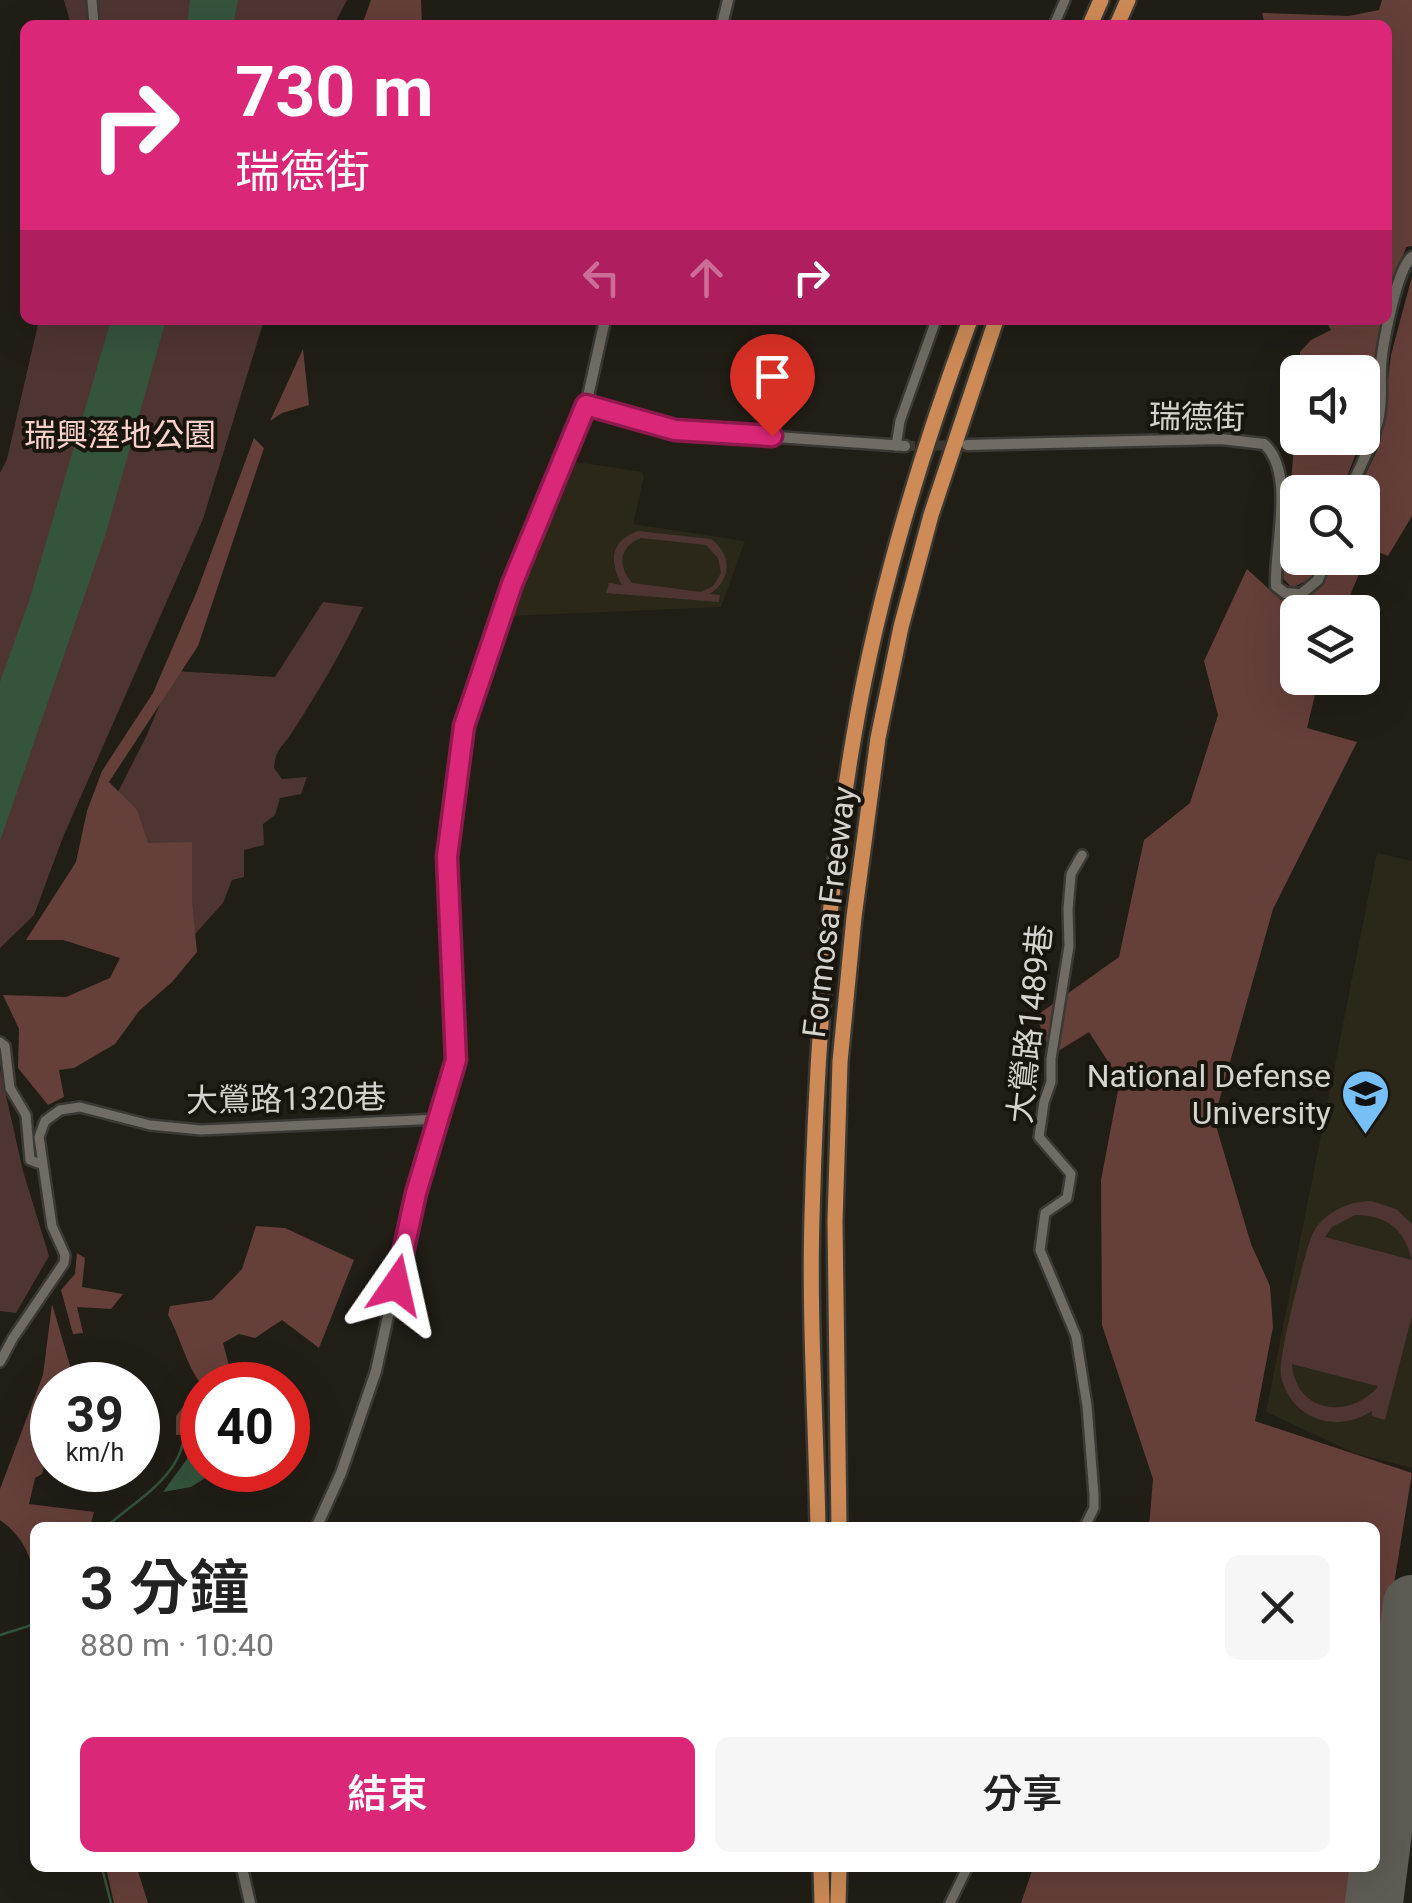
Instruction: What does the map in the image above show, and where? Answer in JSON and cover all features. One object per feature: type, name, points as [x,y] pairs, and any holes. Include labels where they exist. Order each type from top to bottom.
[{"type":"highway","name":"Formosa Freeway","points":[[818,1522],[813,1200],[832,916],[854,735],[906,506],[968,325]]},
{"type":"highway","name":"Formosa Freeway","points":[[838,1522],[835,1221],[840,1062],[854,917],[878,738],[901,627],[930,515],[994,325]]},
{"type":"highway","points":[[821,1872],[822,1903]]},
{"type":"highway","points":[[838,1872],[838,1903]]},
{"type":"street","points":[[1392,312],[1406,260],[1412,256]]},
{"type":"street","points":[[319,1522],[341,1472],[376,1371],[416,1193],[456,1060],[447,857],[464,726],[512,584],[586,405],[604,325]]},
{"type":"street","points":[[586,405],[675,430],[901,446],[900,421],[934,325]]},
{"type":"street","points":[[1357,475],[1378,421],[1381,364],[1389,325]]},
{"type":"street","name":"瑞德街","points":[[967,444],[1221,439],[1264,444],[1276,458],[1280,508]]},
{"type":"street","name":"瑞德街","points":[[1280,541],[1276,586],[1285,593],[1301,594],[1320,575]]},
{"type":"street","name":"大鶯路1489巷","points":[[1082,855],[1072,874],[1068,909],[1070,946],[1051,1082],[1039,1137],[1071,1174],[1068,1198],[1045,1213],[1040,1250],[1076,1336],[1087,1406],[1094,1495],[1094,1508],[1087,1522]]},
{"type":"street","points":[[0,1042],[5,1046],[10,1088],[26,1115],[30,1160],[42,1164]]},
{"type":"street","name":"大鶯路1320巷","points":[[0,1362],[64,1263],[65,1255],[52,1226],[42,1164],[41,1130],[50,1116],[69,1107],[202,1130],[440,1119]]},
{"type":"street","points":[[243,1872],[250,1903]]},
{"type":"street","points":[[950,1903],[964,1872]]},
{"type":"shaded area","points":[[190,0],[238,0],[234,20],[188,20]]},
{"type":"shaded area","points":[[371,0],[421,0],[422,20],[364,20]]},
{"type":"shaded area","points":[[1382,0],[1412,0],[1412,246],[1406,247],[1392,291],[1392,20],[1264,20],[1262,13],[1349,16],[1379,10]]},
{"type":"shaded area","points":[[1412,276],[1412,516],[1388,556],[1380,553],[1380,475],[1365,475],[1375,455],[1380,455],[1391,355]]},
{"type":"shaded area","points":[[110,325],[165,325],[105,536],[0,841],[0,682],[29,601]]},
{"type":"shaded area","points":[[1328,325],[1383,325],[1379,355],[1300,355],[1311,340],[1331,330]]},
{"type":"shaded area","points":[[303,349],[309,405],[270,421]]},
{"type":"shaded area","points":[[254,438],[264,448],[198,646],[109,782],[137,810],[148,843],[192,842],[197,952],[172,982],[139,1011],[115,1044],[74,1068],[59,1070],[64,1097],[48,1105],[18,1068],[19,1029],[3,995],[66,997],[110,978],[120,958],[63,940],[26,940],[76,862],[87,811],[102,771],[153,693],[197,591]]},
{"type":"shaded area","points":[[1293,455],[1355,455],[1348,475],[1292,475]]},
{"type":"shaded area","points":[[571,461],[642,472],[633,524],[745,541],[721,607],[513,616],[543,520]]},
{"type":"shaded area","points":[[1247,569],[1280,599],[1280,695],[1315,695],[1307,728],[1357,742],[1273,909],[1214,1119],[1251,1244],[1270,1286],[1273,1327],[1255,1421],[1412,1473],[1380,1670],[1380,1522],[1149,1522],[1153,1479],[1102,1325],[1101,1180],[1120,1080],[1089,1032],[1052,1055],[1036,1016],[1119,957],[1144,840],[1190,803],[1218,715],[1204,661]]},
{"type":"shaded area","points":[[1283,575],[1313,575],[1292,588]]},
{"type":"shaded area","points":[[1326,575],[1359,575],[1350,595],[1311,595]]},
{"type":"shaded area","name":"National Defense University","points":[[1377,853],[1412,861],[1412,1468],[1354,1453],[1266,1412]]},
{"type":"shaded area","points":[[256,1226],[285,1228],[354,1260],[319,1348],[282,1320],[255,1338],[239,1334],[223,1343],[228,1362],[188,1362],[168,1315],[170,1306],[212,1300],[242,1269]]},
{"type":"shaded area","points":[[77,1253],[85,1258],[82,1287],[123,1294],[111,1309],[77,1307],[83,1333],[73,1334],[61,1290],[75,1274]]},
{"type":"shaded area","points":[[52,1304],[69,1362],[45,1362]]},
{"type":"shaded area","points":[[30,1409],[29,1504],[94,1512],[91,1522],[30,1522],[30,1560],[14,1532],[0,1520],[0,1489]]},
{"type":"shaded area","points":[[180,1411],[180,1435],[176,1435],[176,1416]]},
{"type":"shaded area","points":[[180,1469],[180,1489],[163,1492]]},
{"type":"shaded area","points":[[107,1872],[138,1872],[148,1903],[114,1903]]},
{"type":"shaded area","points":[[1032,1872],[1354,1872],[1350,1903],[1021,1903]]},
{"type":"green space","points":[[64,0],[347,0],[337,20],[70,20]]},
{"type":"green space","name":"瑞興溼地公園","points":[[38,325],[262,325],[203,519],[63,837],[34,915],[0,948],[0,473],[7,459]]},
{"type":"green space","points":[[638,531],[711,539],[726,559],[726,574],[710,594],[720,595],[719,602],[606,593],[609,583],[622,585],[614,560],[617,546]],"holes":[[[641,538],[706,545],[718,558],[721,573],[713,586],[701,592],[632,583],[624,570],[624,552]]]},
{"type":"green space","points":[[323,602],[363,607],[329,672],[276,756],[274,768],[282,779],[307,777],[301,794],[280,798],[275,815],[263,824],[264,845],[244,850],[244,877],[232,880],[223,903],[187,943],[90,847],[146,737],[174,671],[275,677]]},
{"type":"green space","points":[[0,1069],[23,1171],[49,1256],[16,1313],[0,1311]]},
{"type":"green space","points":[[1363,1202],[1396,1209],[1412,1224],[1412,1260],[1412,1316],[1385,1420],[1372,1416],[1372,1411],[1358,1418],[1330,1422],[1305,1412],[1286,1391],[1281,1376],[1283,1350],[1313,1233],[1330,1214]],"holes":[[[1355,1215],[1376,1218],[1399,1232],[1412,1260],[1325,1237],[1332,1227]],[[1292,1364],[1377,1386],[1378,1387],[1352,1404],[1325,1406],[1303,1393]]]},
{"type":"waterway","points":[[112,1522],[159,1483],[180,1453]]},
{"type":"waterway","points":[[0,1635],[30,1626]]},
{"type":"waterway","points":[[103,1872],[111,1903]]},
{"type":"runway","points":[[1380,1856],[1412,1604]]},
{"type":"runway","points":[[1374,1903],[1378,1872]]},
{"type":"tunnel","points":[[905,446],[956,445]]},
{"type":"place","name":"National Defense University","points":[[1366,1136]]},
{"type":"route","points":[[396,1285],[416,1193],[456,1060],[447,857],[464,726],[512,584],[586,405],[675,430],[772,436]]}]
